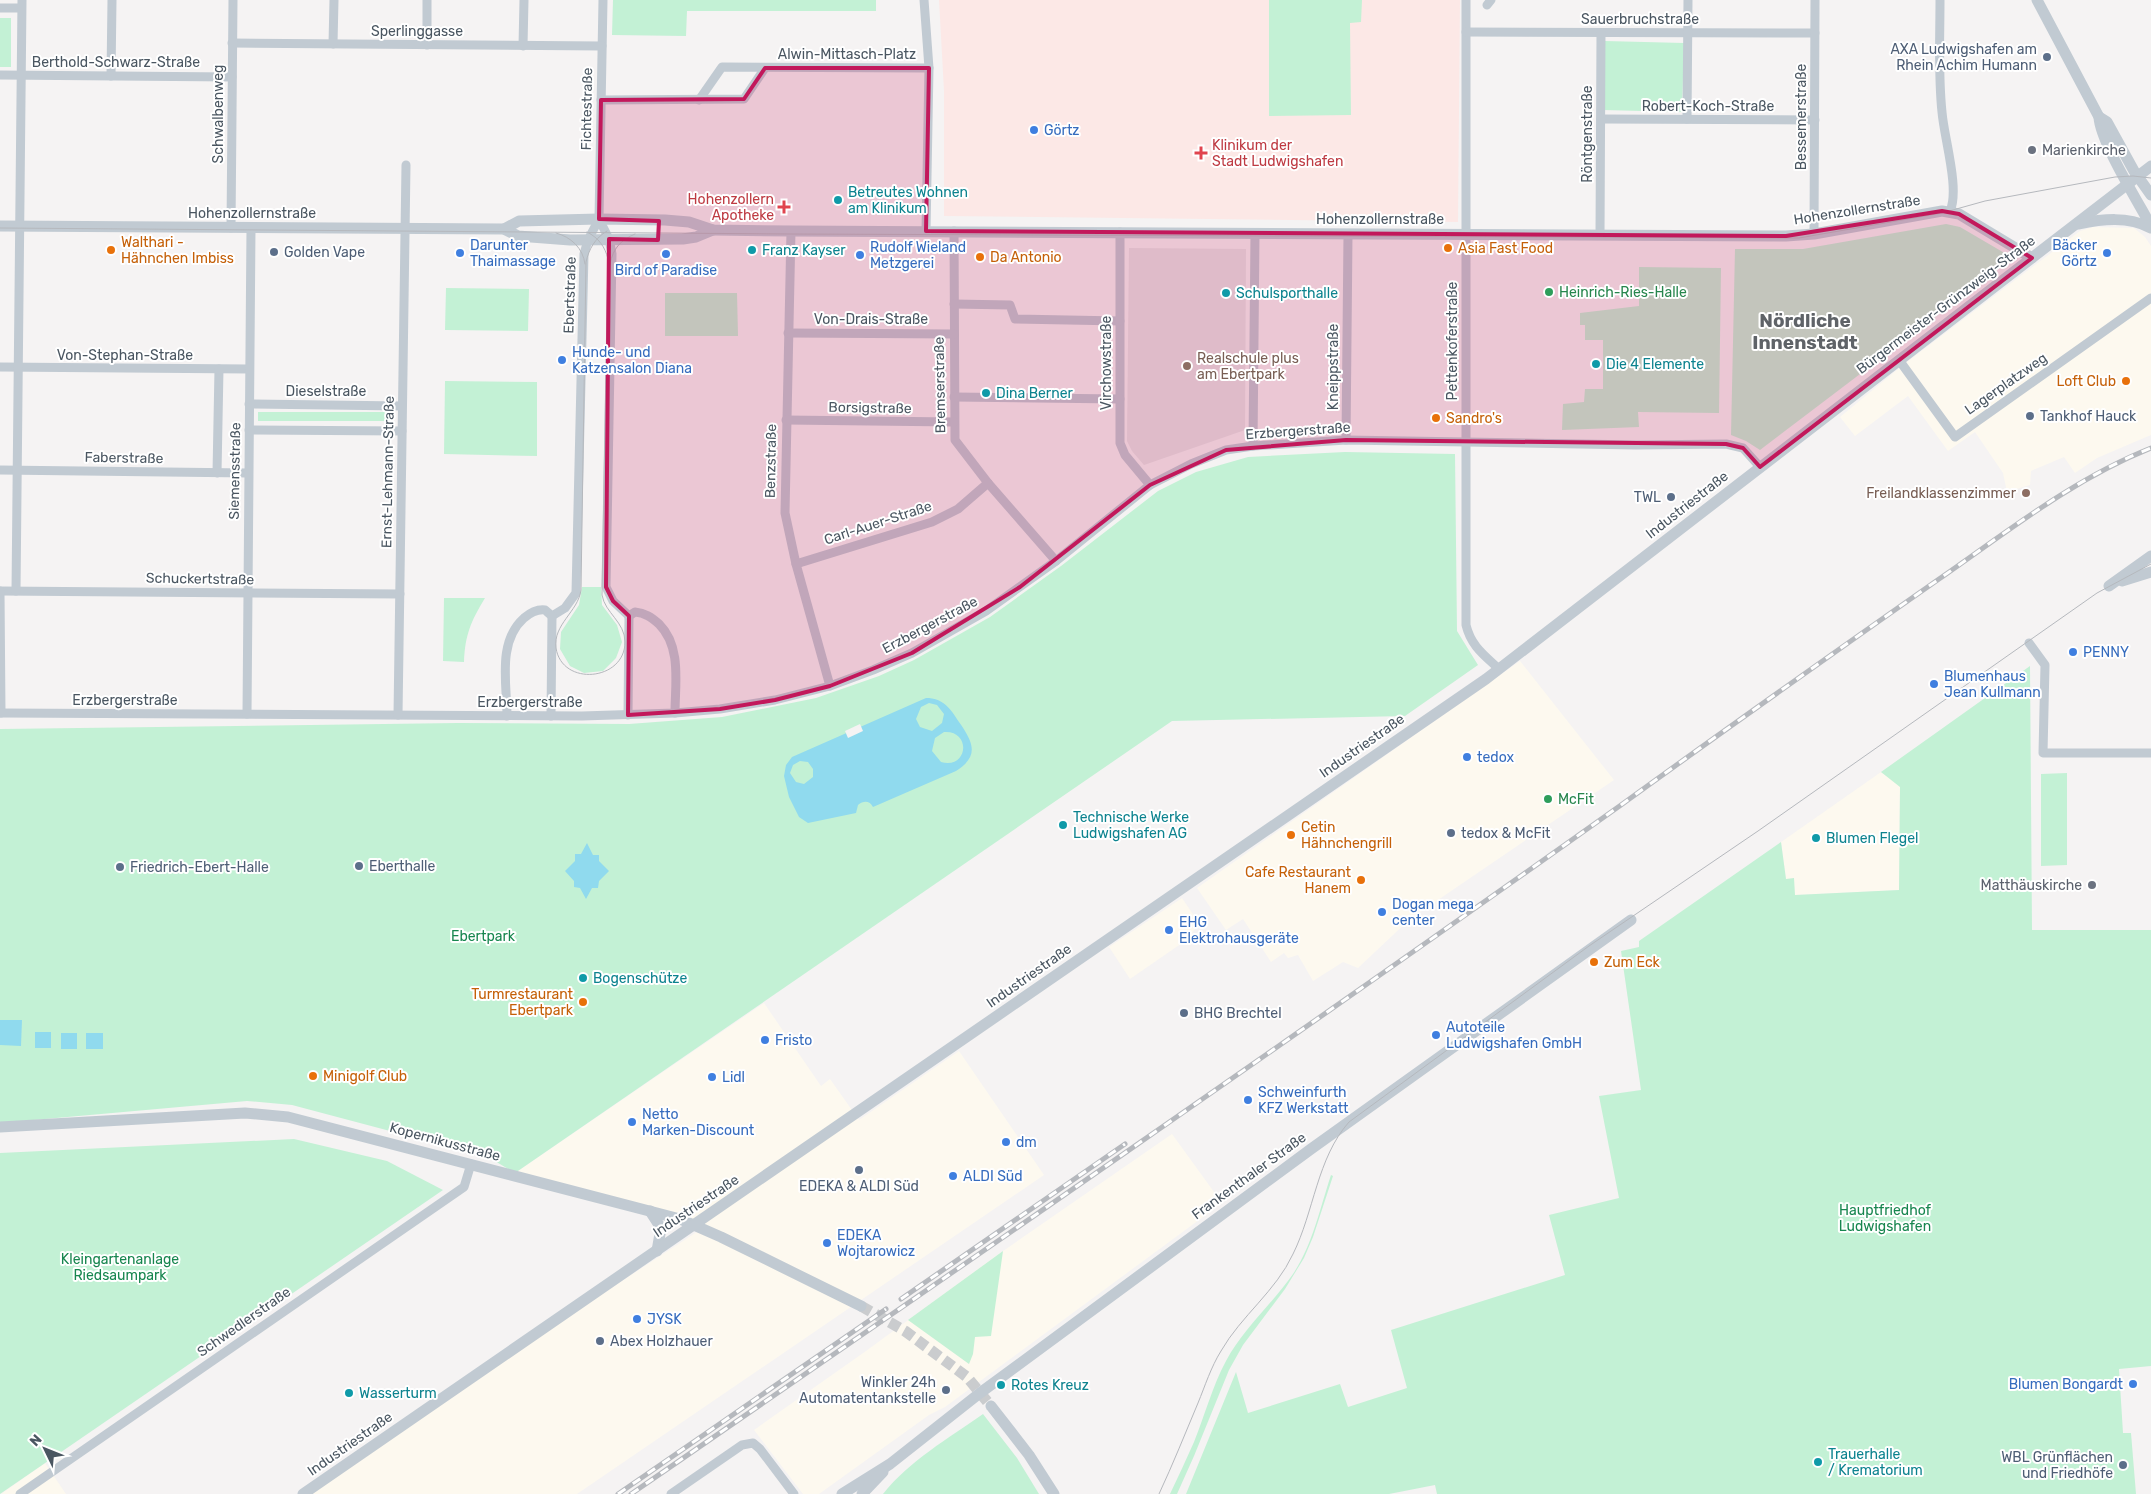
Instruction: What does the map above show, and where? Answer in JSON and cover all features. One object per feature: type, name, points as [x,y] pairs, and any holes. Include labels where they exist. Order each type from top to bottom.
[{"type":"street","points":[[112,0],[112,76]]},
{"type":"street","name":"Schwalbenweg","points":[[231,228],[233,0]]},
{"type":"street","points":[[333,44],[334,0]]},
{"type":"street","points":[[427,0],[427,45]]},
{"type":"street","points":[[523,46],[524,0]]},
{"type":"street","name":"Fichtestraße","points":[[599,219],[603,0]]},
{"type":"street","points":[[924,0],[929,68],[926,231]]},
{"type":"street","name":"Pettenkoferstraße","points":[[1466,0],[1466,625],[1469,638],[1475,648],[1499,669]]},
{"type":"street","points":[[1687,120],[1688,0]]},
{"type":"street","name":"Bessemerstraße","points":[[1814,234],[1815,0]]},
{"type":"street","points":[[1940,0],[1939,60],[1942,111],[1954,197],[1950,211],[1979,225],[2032,258]]},
{"type":"street","points":[[2037,0],[2099,117],[2100,126],[2151,227]]},
{"type":"street","points":[[0,8],[21,4],[16,591]]},
{"type":"street","name":"Sauerbruchstraße","points":[[1466,32],[1815,33]]},
{"type":"street","name":"Röntgenstraße","points":[[1600,235],[1601,33]]},
{"type":"street","name":"Sperlinggasse","points":[[232,43],[602,46]]},
{"type":"street","name":"Alwin-Mittasch-Platz","points":[[699,100],[722,67],[929,68]]},
{"type":"street","name":"Alwin-Mittasch-Platz","points":[[601,100],[744,99],[765,68]]},
{"type":"street","name":"Berthold-Schwarz-Straße","points":[[0,76],[232,77]]},
{"type":"street","points":[[2099,117],[2107,122],[2138,176],[2151,194]]},
{"type":"street","name":"Robert-Koch-Straße","points":[[1601,119],[1814,120]]},
{"type":"street","name":"Ernst-Lehmann-Straße","points":[[398,715],[406,165]]},
{"type":"street","name":"Bürgermeister-Grünzweig-Straße","points":[[1760,467],[2151,166]]},
{"type":"street","name":"Hohenzollernstraße","points":[[504,229],[519,221],[599,219],[673,220],[689,222],[713,230],[1755,236],[1814,234],[1950,211]]},
{"type":"street","points":[[599,219],[609,239],[612,264],[606,587],[612,601],[630,616]]},
{"type":"street","name":"Ebertstraße","points":[[552,616],[571,602],[576,593],[584,260],[588,240],[599,219]]},
{"type":"street","points":[[2076,224],[2103,220],[2128,220],[2151,227]]},
{"type":"street","name":"Hohenzollernstraße","points":[[0,226],[504,229],[518,236],[588,240],[683,240],[713,230]]},
{"type":"street","name":"Siemensstraße","points":[[247,714],[251,228]]},
{"type":"street","name":"Benzstraße","points":[[791,231],[784,513],[796,564],[830,686]]},
{"type":"street","name":"Bremserstraße","points":[[954,231],[955,440],[988,483],[1056,561]]},
{"type":"street","name":"Virchowstraße","points":[[1120,232],[1120,443],[1125,455],[1150,485]]},
{"type":"street","points":[[1253,446],[1255,233]]},
{"type":"street","name":"Kneippstraße","points":[[1346,440],[1348,234]]},
{"type":"street","name":"Lagerplatzweg","points":[[1899,360],[1955,437],[2151,298]]},
{"type":"street","points":[[954,304],[1010,305],[1016,319],[1120,321]]},
{"type":"street","name":"Von-Drais-Straße","points":[[788,333],[954,334]]},
{"type":"street","name":"Von-Stephan-Straße","points":[[0,368],[249,369]]},
{"type":"street","name":"Siemensstraße","points":[[216,473],[219,369]]},
{"type":"street","points":[[954,397],[1120,398]]},
{"type":"street","name":"Dieselstraße","points":[[249,404],[402,406]]},
{"type":"street","name":"Borsigstraße","points":[[786,420],[954,422]]},
{"type":"street","points":[[249,430],[402,431]]},
{"type":"street","name":"Erzbergerstraße","points":[[0,713],[551,716],[628,715],[720,709],[775,700],[830,686],[873,670],[927,645],[986,611],[1056,561],[1150,485],[1191,464],[1226,450],[1253,446],[1346,440],[1636,445],[1726,444],[1743,448],[1760,467]]},
{"type":"street","name":"Industriestraße","points":[[304,1494],[1499,669],[1760,467]]},
{"type":"street","name":"Faberstraße","points":[[0,470],[248,473]]},
{"type":"street","name":"Carl-Auer-Straße","points":[[796,564],[932,522],[958,509],[988,483]]},
{"type":"street","points":[[2151,556],[2109,586],[2151,572]]},
{"type":"street","points":[[0,591],[0,713]]},
{"type":"street","name":"Schuckertstraße","points":[[0,591],[400,594]]},
{"type":"street","points":[[508,716],[506,650],[512,632],[526,616],[539,610],[545,610],[552,616],[551,716]]},
{"type":"street","points":[[630,616],[635,612],[643,613],[652,618],[670,637],[675,653],[675,713]]},
{"type":"street","points":[[628,715],[630,616]]},
{"type":"street","points":[[2029,643],[2045,665],[2044,753],[2151,753]]},
{"type":"street","name":"Frankenthaler Straße","points":[[842,1494],[890,1464],[980,1393],[1311,1149],[1631,920]]},
{"type":"street","name":"Kopernikusstraße","points":[[0,1127],[245,1113],[288,1117],[650,1211],[694,1225],[860,1306]]},
{"type":"street","name":"Schwedlerstraße","points":[[20,1494],[464,1187],[471,1164]]},
{"type":"street","points":[[650,1211],[661,1228],[657,1251]]},
{"type":"street","points":[[991,1406],[1029,1455],[1054,1494]]},
{"type":"street","points":[[671,1494],[742,1445],[753,1443],[760,1449],[794,1494]]},
{"type":"street","name":"Frankenthaler Straße","points":[[863,1494],[890,1464]]},
{"type":"highlighted area","points":[[765,68],[929,68],[926,231],[1786,236],[1942,211],[1959,214],[2032,258],[1760,467],[1743,448],[1726,444],[1346,440],[1226,450],[1150,485],[1020,587],[912,653],[830,686],[775,700],[720,709],[628,715],[629,616],[613,601],[606,587],[609,239],[658,240],[659,221],[599,219],[601,100],[744,99]]},
{"type":"shaded area","name":"Klinikum der Stadt Ludwigshafen","points":[[939,0],[1460,0],[1458,222],[944,216],[944,91]]},
{"type":"shaded area","points":[[2093,227],[2134,228],[2145,237],[2151,246],[2151,435],[2097,458],[2075,473],[2064,457],[2031,471],[2030,485],[2007,492],[2003,473],[1975,432],[1948,451],[1908,396],[1855,436],[1840,417],[1903,365],[2072,237],[2080,231]]},
{"type":"shaded area","name":"Realschule plus am Ebertpark","points":[[1129,248],[1246,249],[1245,430],[1144,465],[1132,451],[1127,441]]},
{"type":"shaded area","points":[[1520,661],[1614,780],[1410,919],[1358,968],[1343,962],[1313,981],[1298,955],[1288,958],[1284,953],[1271,962],[1243,919],[1226,930],[1197,888]]},
{"type":"shaded area","points":[[1881,772],[1900,786],[1899,890],[1795,895],[1786,879],[1781,842]]},
{"type":"shaded area","points":[[1182,898],[1199,923],[1188,939],[1130,979],[1109,947]]},
{"type":"shaded area","points":[[764,1003],[821,1086],[830,1079],[859,1120],[959,1051],[1044,1175],[577,1494],[303,1494],[440,1400],[706,1226],[515,1173]]},
{"type":"shaded area","points":[[1172,1134],[1222,1203],[945,1407],[929,1415],[819,1494],[803,1494],[754,1430],[993,1258]]},
{"type":"shaded area","points":[[45,1463],[66,1494],[1,1494]]},
{"type":"green space","points":[[613,0],[876,0],[876,11],[687,11],[686,36],[612,35]]},
{"type":"green space","points":[[1269,0],[1362,0],[1361,22],[1350,23],[1351,115],[1269,116]]},
{"type":"green space","points":[[0,18],[11,18],[11,67],[0,67]]},
{"type":"green space","points":[[1605,41],[1684,43],[1682,112],[1603,110]]},
{"type":"green space","points":[[1946,224],[1960,227],[2013,258],[1760,450],[1746,441],[1731,435],[1735,249],[1803,249]]},
{"type":"green space","points":[[1639,267],[1721,268],[1719,413],[1638,412],[1639,427],[1562,430],[1563,404],[1584,402],[1585,389],[1603,389],[1603,340],[1585,340],[1585,325],[1580,325],[1580,313],[1639,306]]},
{"type":"green space","points":[[446,288],[529,289],[528,331],[445,330]]},
{"type":"green space","points":[[665,293],[737,293],[738,336],[665,336]]},
{"type":"green space","points":[[445,381],[537,382],[537,456],[444,454]]},
{"type":"green space","points":[[258,412],[390,412],[390,421],[258,421]]},
{"type":"green space","name":"Ebertpark","points":[[1345,452],[1455,454],[1457,631],[1478,665],[1405,716],[1172,721],[515,1173],[488,1157],[292,1105],[247,1101],[0,1123],[0,729],[458,723],[629,724],[722,717],[816,698],[879,676],[914,660],[990,617],[1061,566],[1158,491],[1196,472],[1248,457]]},
{"type":"green space","points":[[582,587],[601,587],[602,605],[617,625],[622,642],[616,658],[603,671],[584,673],[570,666],[560,649],[561,632],[579,605]]},
{"type":"green space","points":[[444,598],[485,598],[470,628],[464,662],[443,661]]},
{"type":"green space","name":"Hauptfriedhof Ludwigshafen","points":[[2030,666],[2032,930],[2151,930],[2151,1366],[2119,1369],[2123,1433],[2131,1433],[2136,1494],[1437,1494],[1435,1485],[1389,1494],[1186,1494],[1236,1372],[1248,1413],[1340,1384],[1348,1407],[1407,1388],[1391,1330],[1565,1275],[1549,1215],[1619,1198],[1599,1096],[1641,1090],[1621,951],[1639,947],[1639,941],[1781,842],[1786,879],[1794,878],[1795,895],[1899,890],[1900,787],[1881,772]]},
{"type":"green space","points":[[2067,773],[2067,865],[2041,866],[2041,774]]},
{"type":"green space","name":"Kleingartenanlage Riedsaumpark","points":[[294,1139],[387,1161],[443,1190],[0,1494],[0,1153]]},
{"type":"green space","points":[[1331,1175],[1333,1176],[1304,1258],[1285,1289],[1243,1345],[1229,1370],[1177,1494],[1170,1494],[1194,1442],[1226,1361],[1249,1327],[1293,1274],[1306,1251]]},
{"type":"green space","points":[[1003,1251],[991,1336],[975,1337],[973,1354],[969,1364],[908,1320]]},
{"type":"green space","points":[[983,1414],[1017,1458],[1039,1494],[883,1494],[893,1482],[917,1461]]},
{"type":"water","points":[[926,698],[942,702],[949,708],[968,736],[972,748],[969,760],[956,771],[873,807],[869,802],[862,802],[858,805],[856,813],[808,823],[799,817],[789,797],[784,776],[786,765],[792,757]],"holes":[[[929,703],[937,705],[944,714],[942,723],[932,731],[920,727],[916,719],[921,707]],[[944,732],[953,733],[959,737],[963,749],[957,760],[950,763],[941,762],[932,751],[935,738]],[[800,761],[808,762],[813,769],[813,777],[804,784],[796,782],[790,773],[793,765]]]},
{"type":"water","points":[[587,843],[593,855],[599,855],[599,861],[609,871],[599,881],[598,888],[592,888],[586,899],[580,888],[574,887],[574,881],[565,871],[575,861],[575,854],[581,854]]},
{"type":"water","points":[[0,1020],[22,1020],[21,1046],[0,1045]]},
{"type":"water","points":[[35,1032],[51,1032],[51,1048],[35,1048]]},
{"type":"water","points":[[61,1033],[77,1033],[77,1049],[61,1049]]},
{"type":"water","points":[[86,1033],[103,1033],[103,1049],[86,1049]]},
{"type":"pier","points":[[860,724],[863,731],[848,738],[845,731]]},
{"type":"tunnel","points":[[861,1306],[905,1331],[967,1377],[991,1406]]},
{"type":"tram line","points":[[0,228],[791,234],[1799,238],[1942,213],[1985,201],[2115,177],[2151,178]]},
{"type":"tram line","points":[[587,232],[595,237],[598,240],[601,243],[608,259],[602,595],[607,607],[622,629],[625,642],[622,655],[615,665],[605,671],[593,674],[580,674],[569,669],[561,661],[556,648],[556,640],[558,632],[579,598],[581,590],[586,262],[593,244],[596,240],[599,237],[607,231]]},
{"type":"tram line","points":[[556,233],[567,237],[579,248],[585,264]]},
{"type":"tram line","points":[[610,264],[613,253],[618,245],[635,234]]},
{"type":"tram line","points":[[1159,1494],[1214,1363],[1229,1338],[1268,1292],[1286,1267],[1300,1238],[1330,1152],[1338,1136],[1349,1122],[1589,946],[1758,831],[2097,593],[2151,564]]},
{"type":"railway","points":[[631,1494],[1374,979],[2015,525],[2095,475],[2151,448]]},
{"type":"railway","points":[[901,1299],[1125,1144]]},
{"type":"railway","points":[[618,1494],[886,1309]]},
{"type":"place","name":"AXA Ludwigshafen am Rhein Achim Humann","points":[[2047,57]]},
{"type":"place","name":"Görtz","points":[[1034,130]]},
{"type":"place","name":"Marienkirche","points":[[2032,150]]},
{"type":"place","name":"Klinikum der Stadt Ludwigshafen","points":[[1201,153]]},
{"type":"place","name":"Betreutes Wohnen am Klinikum","points":[[838,200]]},
{"type":"place","name":"Hohenzollern Apotheke","points":[[784,207]]},
{"type":"place","name":"Asia Fast Food","points":[[1448,248]]},
{"type":"place","name":"Walthari - Hähnchen Imbiss","points":[[111,250]]},
{"type":"place","name":"Franz Kayser","points":[[752,250]]},
{"type":"place","name":"Golden Vape","points":[[274,252]]},
{"type":"place","name":"Darunter Thaimassage","points":[[460,253]]},
{"type":"place","name":"Bäcker Görtz","points":[[2107,253]]},
{"type":"place","name":"Bird of Paradise","points":[[666,254]]},
{"type":"place","name":"Rudolf Wieland Metzgerei","points":[[860,255]]},
{"type":"place","name":"Da Antonio","points":[[980,257]]},
{"type":"place","name":"Heinrich-Ries-Halle","points":[[1549,292]]},
{"type":"place","name":"Schulsporthalle","points":[[1226,293]]},
{"type":"place","name":"Hunde- und Katzensalon Diana","points":[[562,360]]},
{"type":"place","name":"Die 4 Elemente","points":[[1596,364]]},
{"type":"place","name":"Realschule plus am Ebertpark","points":[[1187,366]]},
{"type":"place","name":"Loft Club","points":[[2126,381]]},
{"type":"place","name":"Dina Berner","points":[[986,393]]},
{"type":"place","name":"Tankhof Hauck","points":[[2030,416]]},
{"type":"place","name":"Sandro's","points":[[1436,418]]},
{"type":"place","name":"Freilandklassenzimmer","points":[[2026,493]]},
{"type":"place","name":"TWL","points":[[1671,497]]},
{"type":"place","name":"PENNY","points":[[2073,652]]},
{"type":"place","name":"Blumenhaus Jean Kullmann","points":[[1934,684]]},
{"type":"place","name":"tedox","points":[[1467,757]]},
{"type":"place","name":"McFit","points":[[1548,799]]},
{"type":"place","name":"Technische Werke Ludwigshafen AG","points":[[1063,825]]},
{"type":"place","name":"tedox & McFit","points":[[1451,833]]},
{"type":"place","name":"Cetin Hähnchengrill","points":[[1291,835]]},
{"type":"place","name":"Blumen Flegel","points":[[1816,838]]},
{"type":"place","name":"Eberthalle","points":[[359,866]]},
{"type":"place","name":"Friedrich-Ebert-Halle","points":[[120,867]]},
{"type":"place","name":"Cafe Restaurant Hanem","points":[[1361,880]]},
{"type":"place","name":"Matthäuskirche","points":[[2092,885]]},
{"type":"place","name":"Dogan mega center","points":[[1382,912]]},
{"type":"place","name":"EHG Elektrohausgeräte","points":[[1169,930]]},
{"type":"place","name":"Zum Eck","points":[[1594,962]]},
{"type":"place","name":"Bogenschütze","points":[[583,978]]},
{"type":"place","name":"Turmrestaurant Ebertpark","points":[[583,1002]]},
{"type":"place","name":"BHG Brechtel","points":[[1184,1013]]},
{"type":"place","name":"Autoteile Ludwigshafen GmbH","points":[[1436,1035]]},
{"type":"place","name":"Fristo","points":[[765,1040]]},
{"type":"place","name":"Minigolf Club","points":[[313,1076]]},
{"type":"place","name":"Lidl","points":[[712,1077]]},
{"type":"place","name":"Schweinfurth KFZ Werkstatt","points":[[1248,1100]]},
{"type":"place","name":"Netto Marken-Discount","points":[[632,1122]]},
{"type":"place","name":"dm","points":[[1006,1142]]},
{"type":"place","name":"EDEKA & ALDI Süd","points":[[859,1170]]},
{"type":"place","name":"ALDI Süd","points":[[953,1176]]},
{"type":"place","name":"EDEKA Wojtarowicz","points":[[827,1243]]},
{"type":"place","name":"JYSK","points":[[637,1319]]},
{"type":"place","name":"Abex Holzhauer","points":[[600,1341]]},
{"type":"place","name":"Blumen Bongardt","points":[[2133,1384]]},
{"type":"place","name":"Rotes Kreuz","points":[[1001,1385]]},
{"type":"place","name":"Winkler 24h Automatentankstelle","points":[[946,1390]]},
{"type":"place","name":"Wasserturm","points":[[349,1393]]},
{"type":"place","name":"Trauerhalle / Krematorium","points":[[1818,1462]]},
{"type":"place","name":"WBL Grünflächen und Friedhöfe","points":[[2123,1465]]},
{"type":"district","name":"Nördliche Innenstadt","points":[[1805,331]]}]
